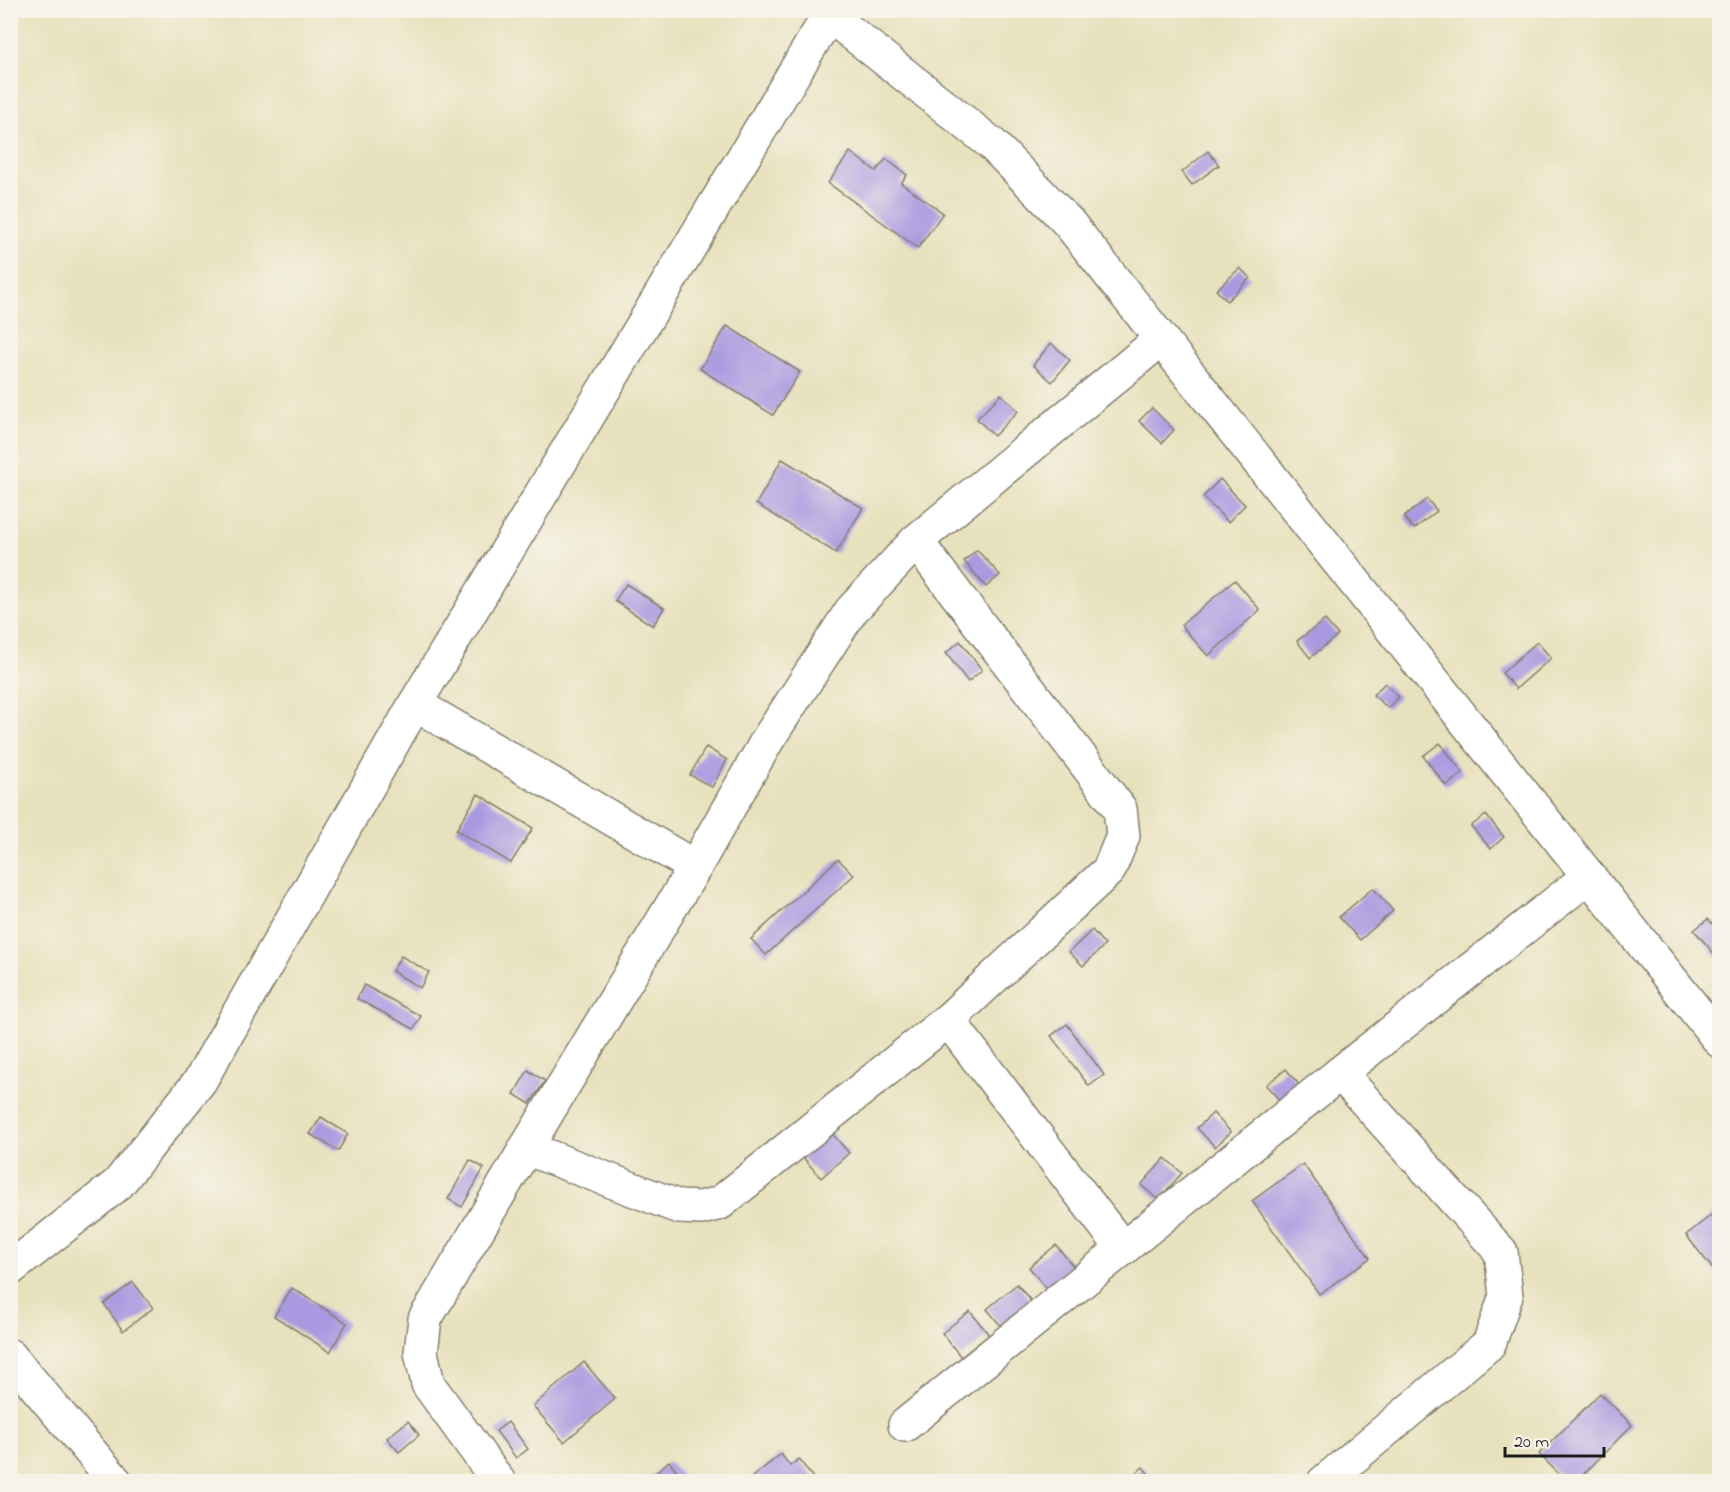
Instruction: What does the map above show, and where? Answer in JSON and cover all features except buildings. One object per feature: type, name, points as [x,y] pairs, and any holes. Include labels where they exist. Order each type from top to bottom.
[{"type":"street","points":[[10,1269],[118,1184],[200,1081],[415,704],[830,13],[992,144],[1068,222],[1719,1041]]},
{"type":"street","points":[[499,1482],[428,1384],[421,1352],[425,1318],[696,867],[768,739],[851,611],[916,541],[1160,340]]},
{"type":"street","points":[[526,1148],[679,1207],[701,1208],[720,1203],[948,1020],[1109,870],[1123,836],[1120,809],[916,541]]},
{"type":"street","points":[[415,704],[696,867]]},
{"type":"street","points":[[905,1425],[1340,1073],[1588,877]]},
{"type":"street","points":[[948,1020],[1122,1249]]},
{"type":"street","points":[[1324,1482],[1489,1344],[1506,1296],[1501,1252],[1340,1073]]},
{"type":"street","points":[[10,1356],[116,1482]]}]
